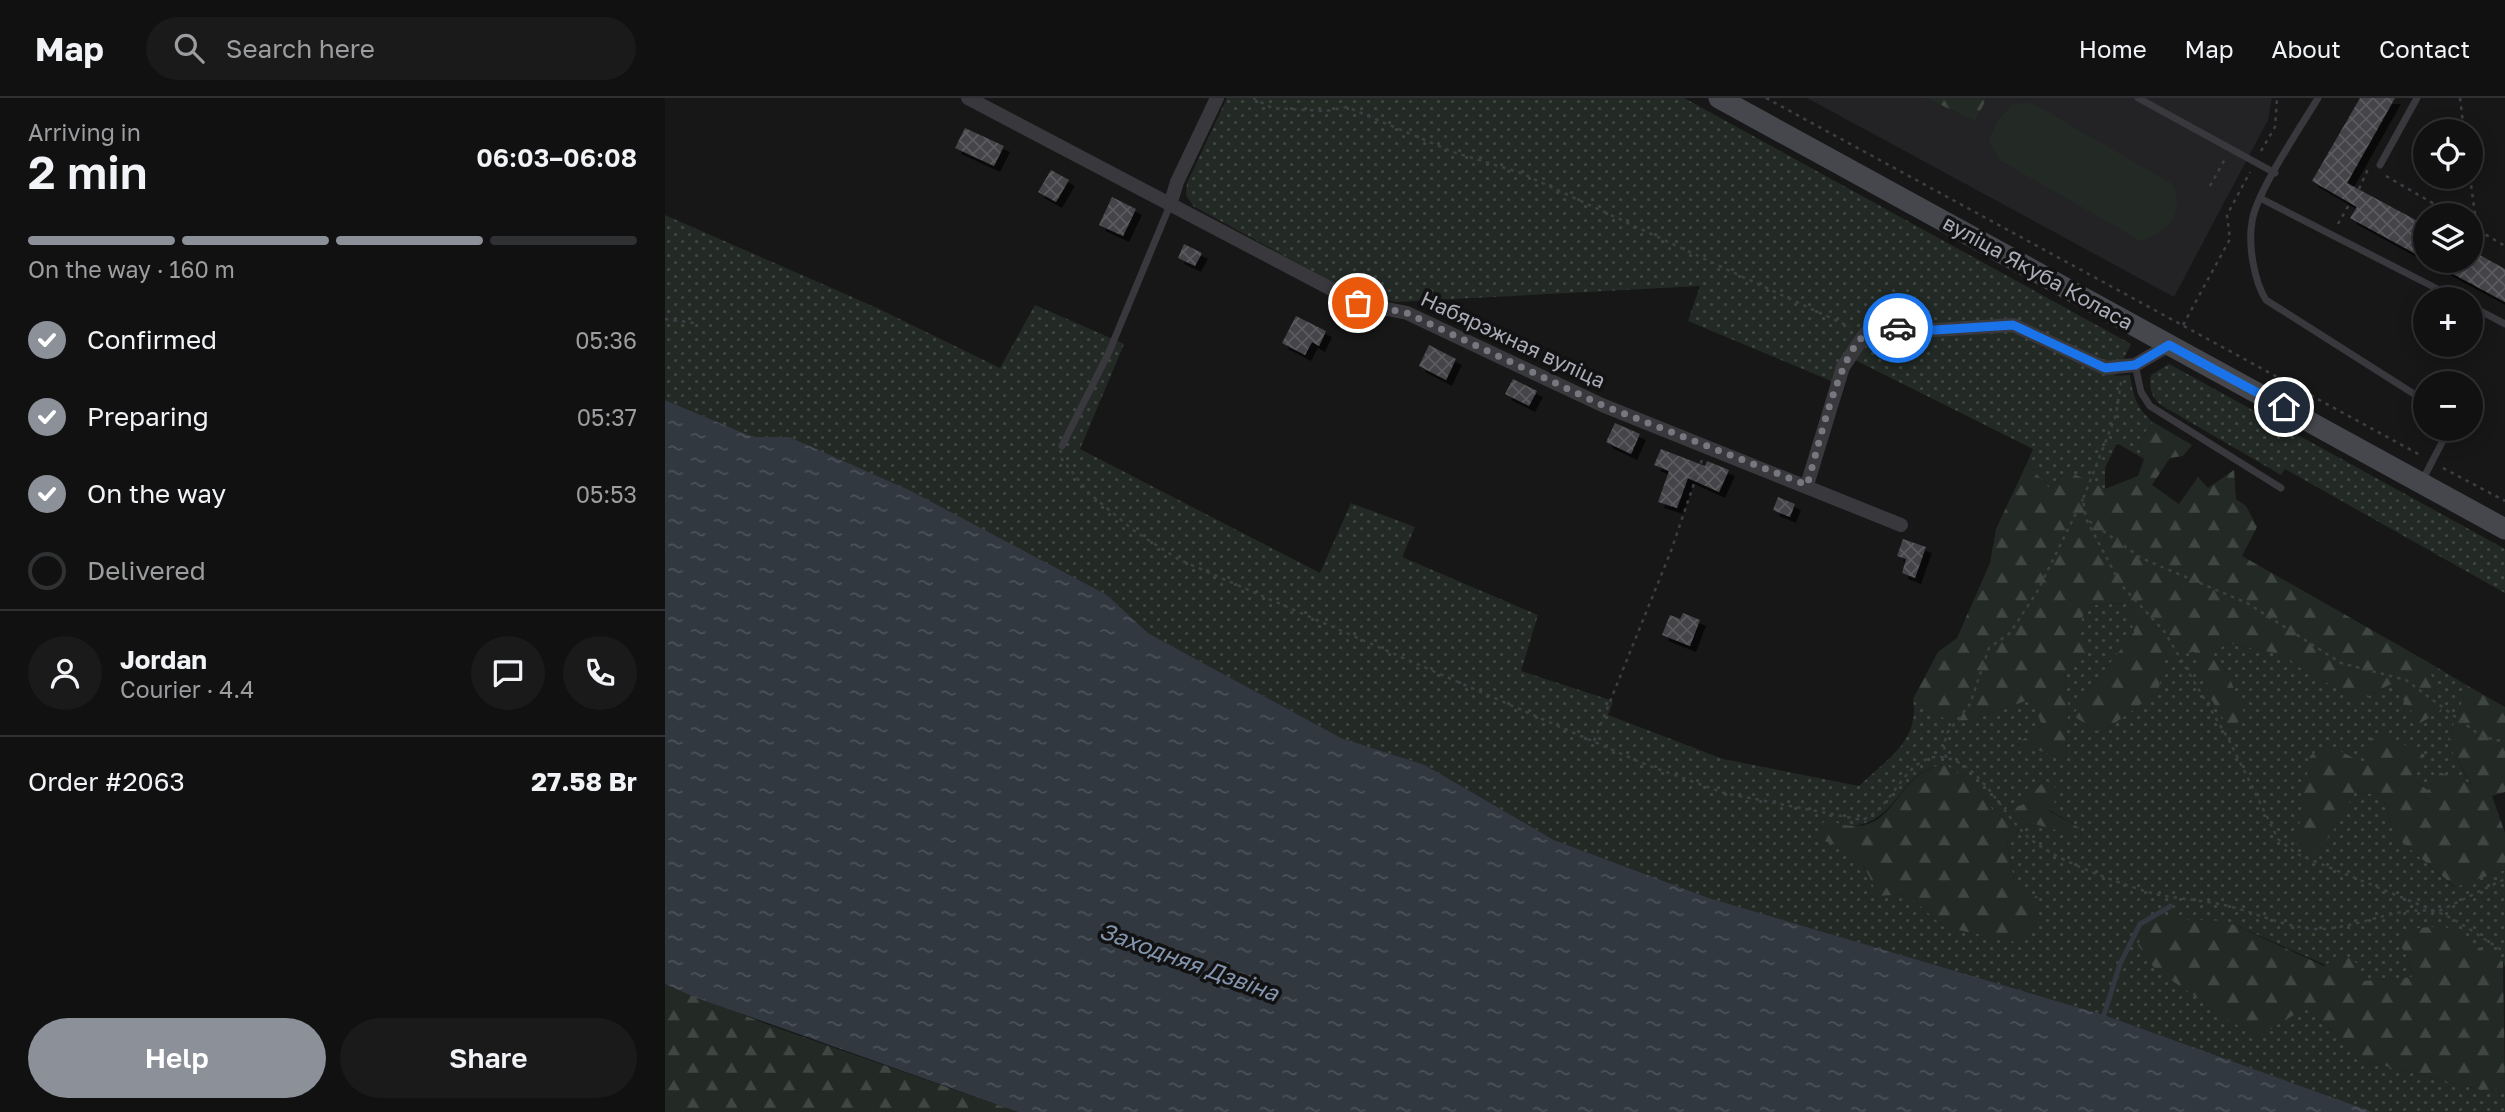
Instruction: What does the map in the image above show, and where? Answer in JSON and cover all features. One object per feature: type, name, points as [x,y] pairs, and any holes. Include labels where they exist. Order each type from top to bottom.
[{"type":"street","name":"Набярэжная вуліца","points":[[968,98],[1358,303],[1407,313],[1602,405],[1807,485],[1901,525]]},
{"type":"street","points":[[1170,205],[1177,182],[1217,98]]},
{"type":"street","name":"вуліца Якуба Коласа","points":[[1719,98],[2505,529]]},
{"type":"street","points":[[1807,485],[1843,367],[1865,334],[1883,327],[1935,330],[2013,325],[2105,368],[2129,366],[2169,345]]},
{"type":"lane","points":[[2138,98],[2274,173]]},
{"type":"lane","points":[[2318,98],[2260,198],[2252,220],[2258,288],[2266,300],[2413,393]]},
{"type":"lane","points":[[2380,165],[2417,98]]},
{"type":"lane","points":[[2260,198],[2433,287]]},
{"type":"lane","points":[[1062,446],[1109,352],[1170,205]]},
{"type":"lane","points":[[2483,312],[2505,324]]},
{"type":"lane","points":[[2129,366],[2150,406],[2281,488]]},
{"type":"lane","points":[[2422,482],[2443,441]]},
{"type":"path","points":[[1253,98],[1272,108],[1326,111],[1347,107],[1453,152],[1521,173],[1865,334]]},
{"type":"path","points":[[1766,98],[2505,501]]},
{"type":"path","points":[[2460,98],[2463,119]]},
{"type":"path","points":[[2210,186],[2225,159]]},
{"type":"path","points":[[2359,189],[2370,166],[2433,203]]},
{"type":"path","points":[[2332,236],[2350,203]]},
{"type":"path","points":[[2483,237],[2485,234],[2505,246]]},
{"type":"path","points":[[2183,325],[2226,247]]},
{"type":"path","points":[[665,319],[694,323]]},
{"type":"path","points":[[1946,758],[1944,746],[1947,733],[1971,704],[1989,648],[2010,632],[2037,592],[2083,499],[2116,415],[2129,366]]},
{"type":"path","points":[[1594,741],[1671,551],[1706,447]]},
{"type":"path","points":[[1059,456],[1089,493],[1133,530],[1178,559],[1647,765],[1724,793],[1851,820],[1862,820],[1881,810],[1913,767],[1927,759],[1946,758],[1963,766],[1981,782],[2026,835],[2049,853],[2146,891],[2224,905],[2306,928],[2335,929],[2409,912],[2437,912],[2505,879]]},
{"type":"path","points":[[2083,499],[2086,519],[2121,585],[2164,631],[2230,742],[2278,839],[2297,854],[2437,912],[2505,952]]},
{"type":"path","points":[[2086,519],[2141,558],[2247,603],[2341,663],[2406,680],[2481,736],[2505,742]]},
{"type":"shaded area","points":[[1807,98],[1926,98],[1975,121],[1987,98],[2272,98],[2268,120],[2174,297]]},
{"type":"green space","points":[[1227,98],[1684,98],[2131,344],[2115,376],[2130,375],[2137,402],[2153,422],[2140,439],[2144,459],[2117,443],[2105,468],[2105,490],[2068,471],[2049,488],[2027,463],[2033,449],[1855,360],[1841,385],[1688,321],[1700,286],[1395,302],[1351,292],[1193,206],[1186,195],[1187,183]]},
{"type":"green space","points":[[1926,98],[1987,98],[1975,121]]},
{"type":"green space","points":[[2032,103],[2174,185],[2177,206],[2167,226],[2141,241],[1999,160],[1989,140],[1998,120],[2013,104]]},
{"type":"green space","points":[[665,215],[877,308],[1000,368],[1035,305],[1124,344],[1080,449],[1320,573],[1351,503],[1415,527],[1402,557],[1538,615],[1521,671],[1613,701],[1608,715],[1723,759],[1859,786],[1890,758],[1906,738],[1914,714],[1913,699],[1949,721],[1972,720],[2031,699],[2042,725],[2017,744],[2066,759],[2068,698],[2064,673],[2086,605],[2128,603],[2134,632],[2073,716],[2101,733],[2158,692],[2164,657],[2195,652],[2210,697],[2227,672],[2213,654],[2227,643],[2274,653],[2360,701],[2391,684],[2440,711],[2428,662],[2468,686],[2447,742],[2472,786],[2429,790],[2411,778],[2425,755],[2365,764],[2330,836],[2354,793],[2381,794],[2396,837],[2454,887],[2505,870],[2505,967],[2503,962],[2400,945],[2409,959],[2412,977],[2362,981],[2226,921],[2305,1008],[2369,1062],[2481,1090],[2505,1089],[2505,1112],[2373,1112],[2104,1015],[1709,898],[1554,840],[1425,765],[1341,738],[1148,633],[1107,595],[789,437],[753,437],[665,400]],"holes":[[[1946,765],[1976,787],[1994,812],[2022,805],[2045,780],[2049,810],[2080,828],[2081,836],[2028,822],[2007,841],[2015,887],[1944,927],[1907,894],[1879,896],[1862,864],[1849,849],[1855,826],[1871,821],[1883,813],[1909,783],[1931,768]]]},
{"type":"green space","points":[[2169,364],[2505,549],[2505,593],[2285,469],[2281,475],[2161,405],[2151,392],[2151,375]]},
{"type":"green space","points":[[2153,422],[2192,445],[2183,456],[2170,458],[2152,485],[2179,504],[2198,477],[2208,488],[2234,470],[2236,499],[2246,506],[2257,527],[2242,556],[2428,662],[2440,711],[2420,723],[2391,684],[2360,701],[2274,653],[2227,643],[2213,654],[2227,672],[2245,715],[2230,730],[2210,697],[2194,652],[2165,658],[2158,692],[2101,733],[2073,716],[2134,632],[2127,603],[2086,605],[2077,637],[2090,650],[2064,673],[2068,698],[2066,759],[2017,744],[2042,725],[2031,699],[1972,720],[1948,721],[1913,699],[1938,652],[1957,638],[1990,563],[1996,529],[2027,463],[2049,488],[2068,471],[2105,489],[2138,476],[2144,459],[2140,439]]},
{"type":"green space","points":[[2468,686],[2505,707],[2505,792],[2492,796],[2505,833],[2505,870],[2455,887],[2396,837],[2381,794],[2354,793],[2330,836],[2313,853],[2296,845],[2310,756],[2327,744],[2365,764],[2364,744],[2379,732],[2425,755],[2411,778],[2428,790],[2439,772],[2472,785],[2447,742]]},
{"type":"green space","points":[[1946,765],[1976,787],[1994,812],[2022,805],[2045,780],[2061,791],[2049,811],[2080,828],[2081,837],[2028,822],[2007,841],[2015,887],[2038,897],[2036,921],[2015,942],[1944,927],[1907,894],[1879,896],[1868,874],[1852,854],[1822,840],[1819,827],[1826,820],[1850,826],[1868,824],[1880,818],[1918,776],[1930,769]]},
{"type":"green space","points":[[2148,918],[2226,921],[2324,966],[2343,953],[2358,964],[2362,981],[2412,977],[2409,959],[2400,945],[2406,929],[2444,926],[2503,962],[2505,1089],[2481,1090],[2369,1062],[2305,1008],[2256,1038],[2155,969],[2138,945]]},
{"type":"green space","points":[[665,984],[769,1025],[1018,1112],[665,1112]]},
{"type":"water","name":"Заходняя Дзвіна","points":[[665,400],[753,437],[789,437],[909,490],[1107,595],[1148,633],[1341,738],[1425,765],[1554,840],[1709,898],[2104,1015],[2373,1112],[1018,1112],[697,998],[665,984]]},
{"type":"building","points":[[2360,98],[2395,98],[2347,183],[2413,219],[2413,252],[2350,218],[2357,207],[2312,181]]},
{"type":"building","points":[[965,128],[1004,146],[994,166],[955,148]]},
{"type":"building","points":[[1051,170],[1069,180],[1056,202],[1038,192]]},
{"type":"building","points":[[1112,197],[1136,209],[1123,236],[1099,225]]},
{"type":"building","points":[[1184,244],[1202,253],[1195,266],[1178,258]]},
{"type":"building","points":[[2483,257],[2505,269],[2505,302],[2483,290],[2483,287],[2477,287],[2451,273],[2483,273]]},
{"type":"building","points":[[1296,316],[1326,331],[1319,346],[1312,342],[1305,355],[1282,343]]},
{"type":"building","points":[[1429,345],[1456,359],[1446,380],[1419,366]]},
{"type":"building","points":[[1513,379],[1537,391],[1529,406],[1505,394]]},
{"type":"building","points":[[1615,423],[1640,434],[1631,454],[1606,442]]},
{"type":"building","points":[[1661,449],[1705,466],[1707,461],[1729,470],[1719,492],[1688,478],[1677,508],[1658,502],[1669,471],[1654,465]]},
{"type":"building","points":[[1778,497],[1795,504],[1790,517],[1773,510]]},
{"type":"building","points":[[1903,539],[1926,547],[1915,578],[1902,573],[1906,559],[1897,556]]},
{"type":"building","points":[[1683,613],[1700,620],[1690,646],[1662,635],[1670,615],[1680,619]]},
{"type":"waterway","points":[[2102,1021],[2120,964],[2140,924],[2171,906]]},
{"type":"way so far","points":[[1358,303],[1407,313],[1602,405],[1807,485],[1843,367],[1865,334],[1883,327],[1898,328]]},
{"type":"route","points":[[1898,328],[1935,330],[1993,324],[2013,325],[2105,368],[2135,365],[2169,345],[2284,407]]}]
